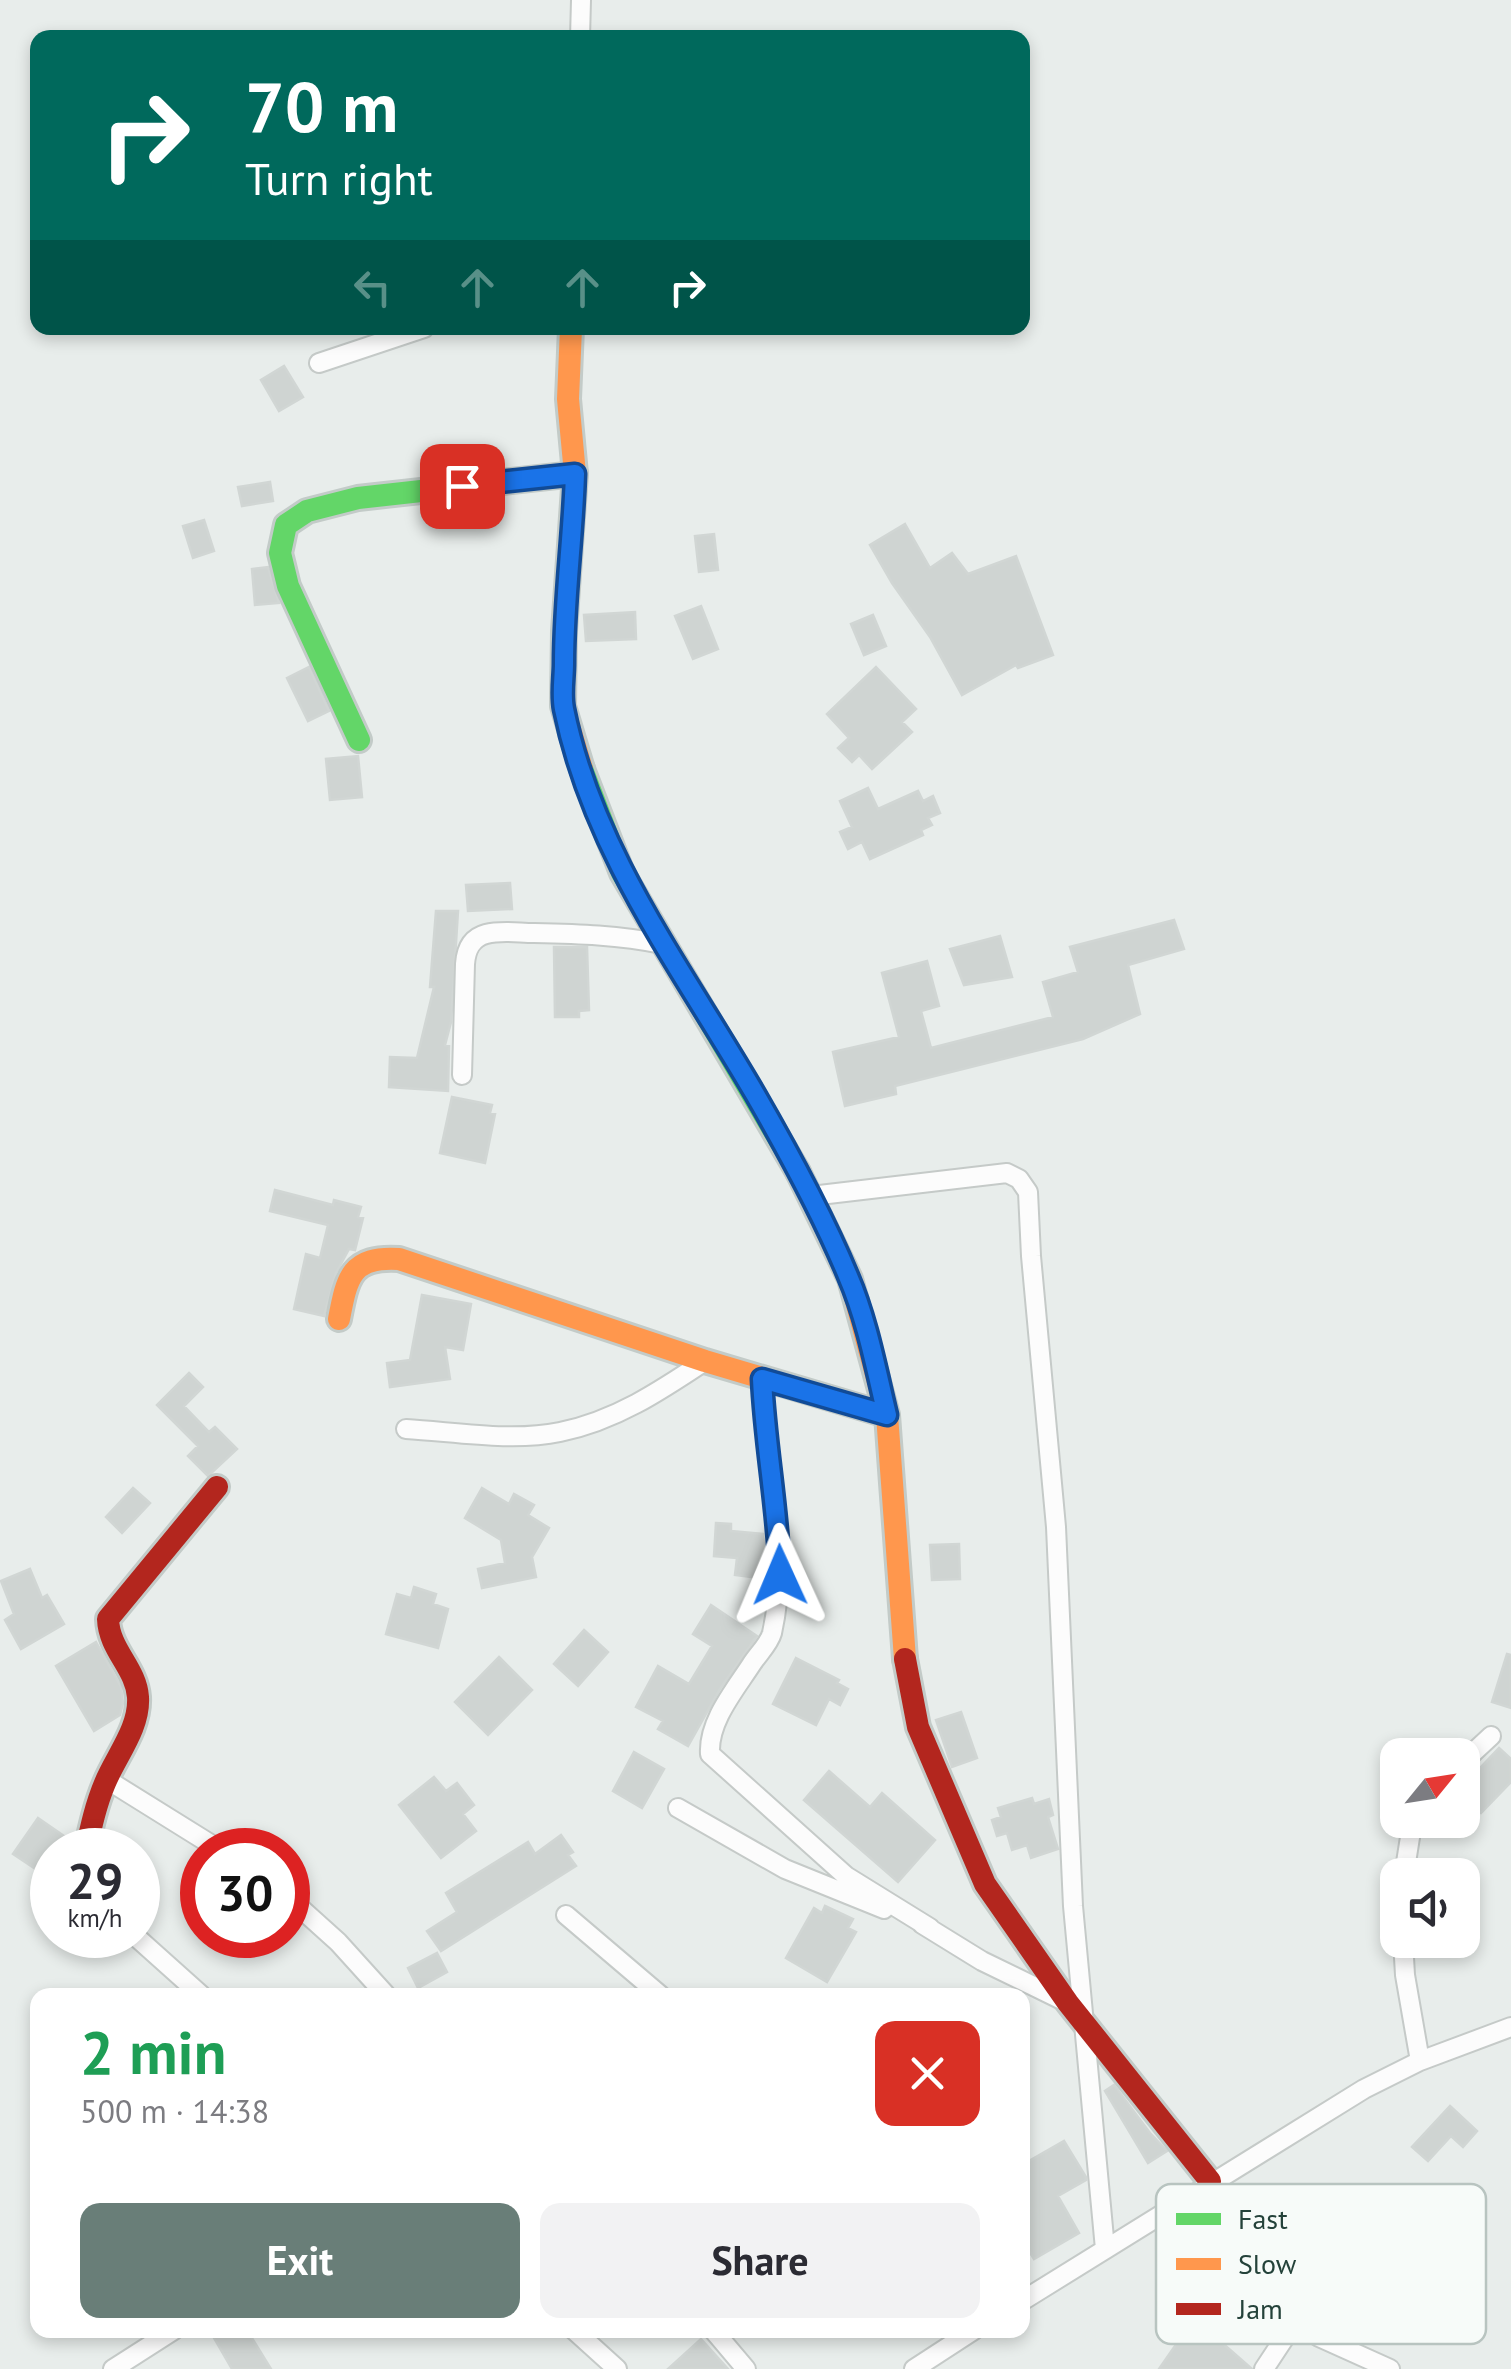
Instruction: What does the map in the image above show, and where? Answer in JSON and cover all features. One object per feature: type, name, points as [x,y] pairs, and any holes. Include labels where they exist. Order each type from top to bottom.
[{"type":"street","points":[[580,30],[581,0]]},
{"type":"street","points":[[319,362],[402,335]]},
{"type":"street","points":[[571,335],[568,399],[575,474],[563,706],[596,810],[622,872],[734,1058],[811,1196],[850,1279],[887,1415],[906,1666],[918,1727],[984,1884],[1075,2011],[1210,2181]]},
{"type":"street","points":[[359,740],[288,586],[280,552],[286,525],[307,511],[358,498],[575,474]]},
{"type":"street","points":[[462,1075],[466,950],[484,934],[621,935],[662,944]]},
{"type":"street","points":[[811,1196],[1007,1174],[1019,1179],[1028,1192],[1056,1528],[1075,2011],[1105,2249]]},
{"type":"street","points":[[339,1319],[345,1284],[355,1267],[376,1256],[399,1260],[705,1361],[887,1415]]},
{"type":"street","points":[[406,1430],[530,1436],[560,1432],[596,1422],[646,1400],[705,1361]]},
{"type":"street","points":[[762,1379],[764,1433],[778,1519],[780,1575],[772,1637],[711,1732],[710,1754],[846,1876],[982,1961],[1075,2011]]},
{"type":"street","points":[[92,1828],[106,1778],[120,1754],[138,1705],[131,1675],[108,1642],[108,1619],[217,1487]]},
{"type":"street","points":[[1480,1746],[1491,1736]]},
{"type":"street","points":[[106,1778],[185,1828]]},
{"type":"street","points":[[678,1808],[785,1869],[930,1928]]},
{"type":"street","points":[[566,1915],[652,1988]]},
{"type":"street","points":[[310,1917],[380,1988]]},
{"type":"street","points":[[160,1958],[194,1988]]},
{"type":"street","points":[[1405,1958],[1420,2060]]},
{"type":"street","points":[[1206,2184],[1364,2088],[1420,2060],[1511,2027]]},
{"type":"street","points":[[1030,2296],[1156,2217]]},
{"type":"street","points":[[113,2369],[161,2338]]},
{"type":"street","points":[[583,2338],[617,2369]]},
{"type":"street","points":[[720,2338],[746,2369]]},
{"type":"street","points":[[914,2369],[962,2338]]},
{"type":"street","points":[[1264,2369],[1280,2344]]},
{"type":"street","points":[[1335,2344],[1390,2369]]},
{"type":"building","points":[[284,366],[303,397],[279,411],[261,380]]},
{"type":"building","points":[[270,482],[273,501],[242,506],[238,487]]},
{"type":"building","points":[[204,520],[214,551],[193,558],[183,526]]},
{"type":"building","points":[[905,524],[930,568],[952,553],[968,574],[1016,556],[1053,655],[1018,668],[1016,665],[962,695],[930,637],[870,545]]},
{"type":"building","points":[[714,534],[718,570],[699,572],[695,536]]},
{"type":"building","points":[[268,567],[279,603],[255,605],[252,569]]},
{"type":"building","points":[[701,606],[718,649],[693,659],[675,616]]},
{"type":"building","points":[[635,612],[636,639],[586,641],[584,615]]},
{"type":"building","points":[[873,615],[886,646],[864,655],[851,624]]},
{"type":"building","points":[[309,667],[329,711],[308,721],[287,678]]},
{"type":"building","points":[[876,667],[916,709],[902,722],[912,732],[872,769],[859,755],[852,762],[838,748],[849,738],[827,714]]},
{"type":"building","points":[[358,756],[362,797],[330,800],[326,759]]},
{"type":"building","points":[[868,788],[878,809],[918,791],[923,801],[933,796],[940,813],[928,818],[932,825],[921,830],[923,835],[870,859],[862,842],[848,849],[840,832],[852,827],[840,801]]},
{"type":"building","points":[[510,883],[512,909],[468,911],[466,885]]},
{"type":"building","points":[[436,911],[458,911],[451,1022],[445,1045],[449,1046],[448,1091],[389,1087],[390,1057],[417,1058],[434,987],[430,987]]},
{"type":"building","points":[[1174,920],[1184,949],[1128,965],[1140,1014],[1083,1039],[895,1086],[896,1094],[845,1106],[833,1052],[899,1037],[882,973],[927,961],[939,1006],[921,1011],[931,1048],[1053,1017],[1043,982],[1078,972],[1070,947]]},
{"type":"building","points":[[1000,936],[1012,977],[964,985],[950,949]]},
{"type":"building","points":[[554,947],[587,947],[589,1010],[579,1011],[579,1017],[555,1017]]},
{"type":"building","points":[[452,1097],[492,1105],[490,1113],[495,1114],[485,1163],[440,1153]]},
{"type":"building","points":[[275,1190],[333,1205],[334,1200],[361,1207],[358,1217],[363,1218],[355,1250],[349,1249],[336,1273],[324,1316],[294,1309],[306,1254],[320,1258],[328,1225],[270,1211]]},
{"type":"building","points":[[422,1295],[471,1304],[463,1350],[445,1347],[450,1379],[390,1387],[387,1363],[410,1360]]},
{"type":"building","points":[[189,1373],[203,1387],[184,1406],[209,1432],[215,1427],[237,1449],[208,1476],[188,1456],[198,1446],[157,1405]]},
{"type":"building","points":[[133,1488],[150,1503],[122,1533],[106,1517]]},
{"type":"building","points":[[482,1488],[509,1504],[514,1494],[534,1505],[528,1515],[549,1528],[532,1557],[536,1577],[482,1588],[478,1569],[505,1563],[501,1540],[465,1518]]},
{"type":"building","points":[[716,1523],[731,1524],[731,1531],[763,1534],[766,1568],[761,1567],[760,1578],[735,1575],[737,1558],[714,1556]]},
{"type":"building","points":[[959,1544],[960,1579],[932,1580],[930,1545]]},
{"type":"building","points":[[30,1569],[42,1598],[47,1595],[64,1624],[21,1649],[5,1620],[14,1614],[1,1581]]},
{"type":"building","points":[[414,1587],[436,1594],[433,1604],[448,1609],[438,1648],[386,1634],[397,1594],[411,1598]]},
{"type":"building","points":[[711,1605],[757,1636],[720,1689],[688,1746],[658,1729],[663,1721],[636,1707],[658,1666],[689,1684],[712,1646],[693,1634]]},
{"type":"building","points":[[584,1630],[608,1652],[578,1686],[554,1664]]},
{"type":"building","points":[[96,1642],[121,1687],[123,1703],[120,1715],[94,1731],[56,1666]]},
{"type":"building","points":[[1507,1654],[1511,1655],[1511,1708],[1492,1702]]},
{"type":"building","points":[[499,1657],[532,1690],[488,1735],[455,1702]]},
{"type":"building","points":[[796,1658],[839,1680],[837,1683],[848,1689],[840,1705],[829,1699],[816,1725],[773,1704]]},
{"type":"building","points":[[961,1712],[977,1758],[952,1767],[936,1720]]},
{"type":"building","points":[[1499,1748],[1511,1759],[1511,1782],[1481,1813],[1480,1812],[1480,1768]]},
{"type":"building","points":[[634,1752],[664,1769],[642,1808],[613,1791]]},
{"type":"building","points":[[829,1771],[870,1807],[882,1793],[935,1840],[898,1882],[804,1800]]},
{"type":"building","points":[[434,1777],[446,1791],[457,1783],[474,1805],[463,1814],[476,1831],[441,1858],[399,1805]]},
{"type":"building","points":[[1032,1798],[1034,1804],[1049,1799],[1053,1815],[1048,1817],[1058,1849],[1031,1858],[1027,1845],[1012,1850],[1007,1833],[997,1836],[992,1820],[1001,1817],[998,1808]]},
{"type":"building","points":[[38,1818],[52,1828],[31,1828]]},
{"type":"building","points":[[30,1830],[30,1865],[13,1854]]},
{"type":"building","points":[[561,1835],[573,1852],[568,1855],[576,1866],[441,1951],[427,1931],[457,1912],[446,1893],[528,1842],[535,1854]]},
{"type":"building","points":[[825,1906],[853,1919],[848,1928],[856,1932],[827,1982],[786,1958],[814,1908],[822,1913]]},
{"type":"building","points":[[437,1953],[447,1972],[418,1988],[408,1968]]},
{"type":"building","points":[[1114,2085],[1167,2151],[1148,2163],[1105,2091]]},
{"type":"building","points":[[1450,2106],[1477,2131],[1463,2147],[1451,2136],[1428,2161],[1412,2147]]},
{"type":"building","points":[[1064,2141],[1086,2177],[1058,2196],[1079,2233],[1034,2259],[1030,2253],[1030,2160]]},
{"type":"building","points":[[214,2338],[252,2338],[271,2369],[232,2369]]},
{"type":"building","points":[[701,2339],[728,2369],[668,2369]]},
{"type":"building","points":[[1176,2344],[1223,2344],[1252,2369],[1159,2369]]},
{"type":"traffic: fast","points":[[359,740],[288,586],[280,553],[286,525],[307,511],[358,498],[575,474]]},
{"type":"traffic: fast","points":[[582,769],[622,873],[798,1172]]},
{"type":"traffic: slow","points":[[571,335],[568,399],[575,474],[563,706],[582,769]]},
{"type":"traffic: slow","points":[[798,1172],[850,1279],[887,1415],[905,1659]]},
{"type":"traffic: slow","points":[[339,1319],[354,1272],[370,1261],[399,1259],[705,1361],[887,1415]]},
{"type":"traffic: jam","points":[[91,1828],[102,1791],[138,1708],[133,1677],[113,1640],[108,1619],[217,1487]]},
{"type":"traffic: jam","points":[[905,1659],[918,1727],[985,1884],[1068,2003],[1210,2181]]},
{"type":"route","points":[[462,486],[575,474],[563,706],[596,810],[622,872],[668,955],[757,1098],[811,1196],[850,1279],[887,1415],[762,1379],[764,1433],[778,1519],[780,1575]]}]
